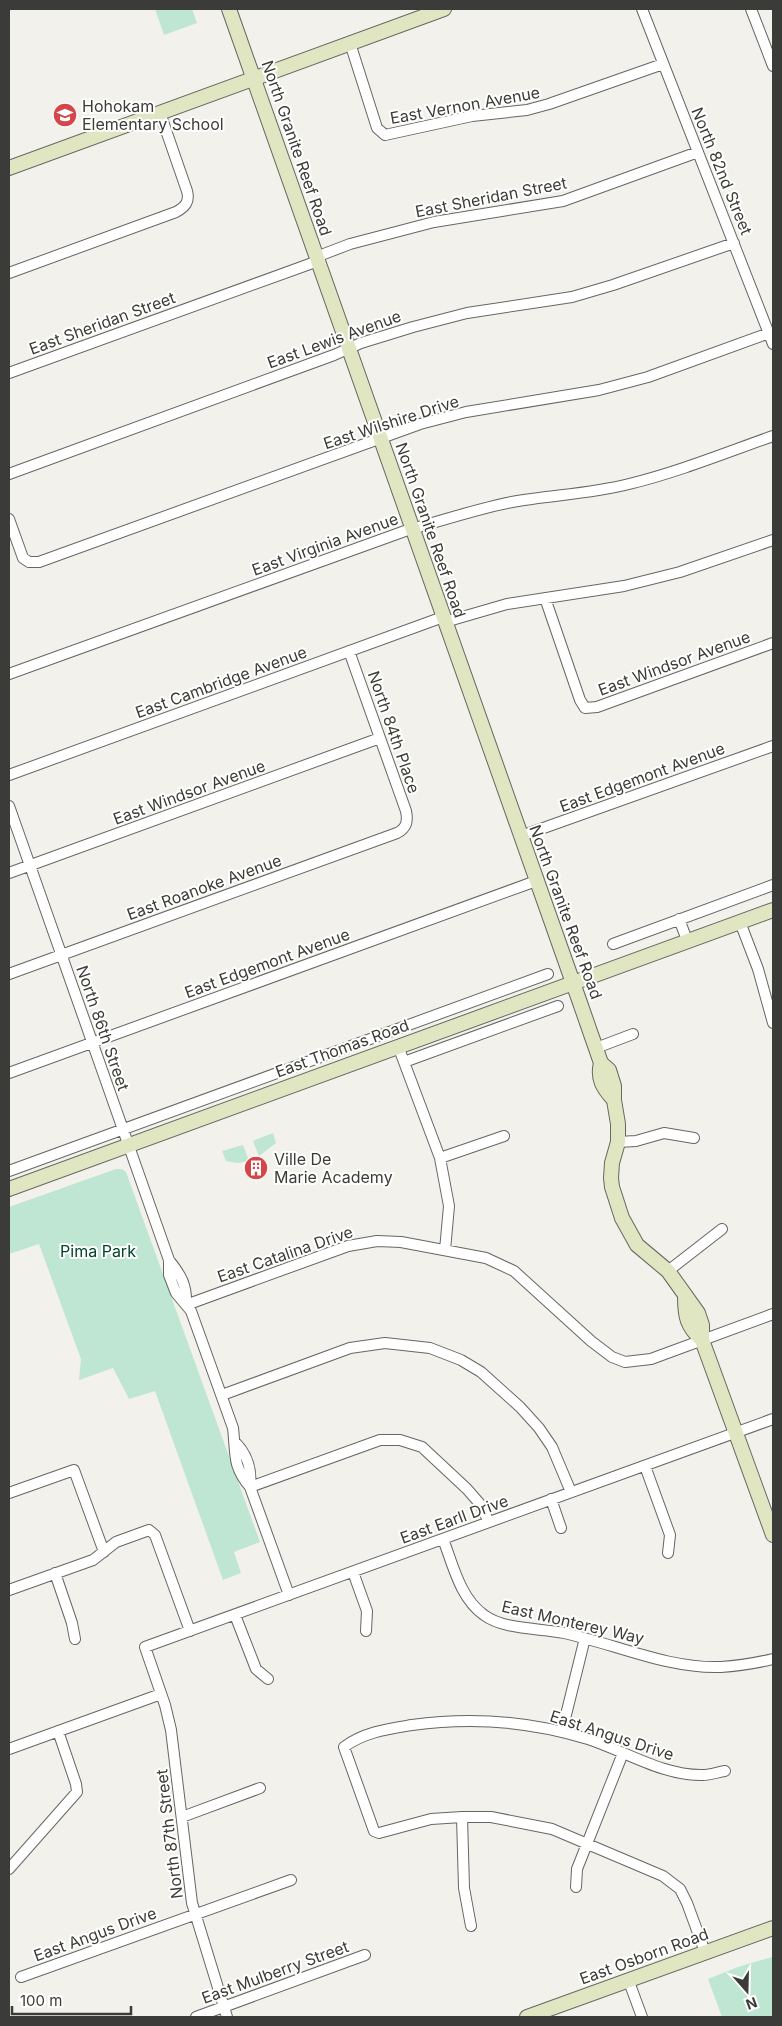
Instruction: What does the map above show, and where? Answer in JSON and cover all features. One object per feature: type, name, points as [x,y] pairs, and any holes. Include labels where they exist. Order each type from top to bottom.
[{"type":"street","name":"North Granite Reef Road","points":[[229,9],[601,1063],[609,1070],[614,1086],[618,1124],[618,1142],[612,1164],[611,1178],[622,1218],[637,1245],[668,1271],[698,1313],[702,1325],[702,1340],[773,1535]]},
{"type":"street","points":[[9,168],[444,9]]},
{"type":"street","name":"North 82nd Street","points":[[642,9],[773,344]]},
{"type":"street","points":[[751,9],[773,66]]},
{"type":"street","name":"East Vernon Avenue","points":[[350,43],[377,128],[385,135],[463,118],[527,110],[550,104],[663,64]]},
{"type":"street","points":[[9,273],[176,212],[187,203],[187,191],[160,113]]},
{"type":"street","name":"East Sheridan Street","points":[[9,373],[317,259],[350,244],[434,222],[563,201],[698,152]]},
{"type":"street","name":"East Lewis Avenue","points":[[9,474],[361,342],[467,313],[572,297],[613,286],[734,243]]},
{"type":"street","name":"East Wilshire Drive","points":[[9,519],[22,554],[29,562],[39,562],[420,424],[466,412],[599,390],[648,377],[769,333]]},
{"type":"street","name":"East Virginia Avenue","points":[[9,674],[412,529],[472,511],[512,502],[585,493],[627,485],[668,474],[773,436]]},
{"type":"street","name":"East Cambridge Avenue","points":[[9,775],[349,651],[444,619],[508,604],[624,586],[680,572],[773,540]]},
{"type":"street","name":"East Windsor Avenue","points":[[545,598],[580,700],[585,708],[597,707],[773,643]]},
{"type":"street","name":"North 84th Place","points":[[349,651],[406,811],[406,824]]},
{"type":"street","name":"East Windsor Avenue","points":[[9,873],[380,738]]},
{"type":"street","name":"East Edgemont Avenue","points":[[521,836],[773,746]]},
{"type":"street","name":"North 86th Street","points":[[9,806],[169,1260],[169,1275],[176,1293],[191,1311],[222,1395],[233,1428],[235,1442],[244,1451],[252,1473],[250,1487],[289,1595]]},
{"type":"street","name":"East Roanoke Avenue","points":[[9,974],[397,833],[406,824]]},
{"type":"street","name":"East Edgemont Avenue","points":[[9,1073],[536,881]]},
{"type":"street","points":[[613,944],[773,885]]},
{"type":"street","name":"East Thomas Road","points":[[9,1189],[773,910]]},
{"type":"street","points":[[679,919],[687,940]]},
{"type":"street","points":[[740,922],[758,969],[773,1024]]},
{"type":"street","name":"East Thomas Road","points":[[9,1171],[548,974]]},
{"type":"street","points":[[404,1062],[558,1006]]},
{"type":"street","points":[[596,1048],[633,1034]]},
{"type":"street","points":[[398,1046],[440,1158],[449,1206],[445,1250]]},
{"type":"street","points":[[618,1142],[636,1141],[664,1132],[694,1138]]},
{"type":"street","points":[[440,1158],[504,1136]]},
{"type":"street","points":[[668,1271],[722,1228]]},
{"type":"street","name":"East Catalina Drive","points":[[186,1305],[348,1246],[377,1241],[401,1242],[486,1258],[514,1271],[603,1351],[625,1362],[651,1359],[702,1340]]},
{"type":"street","points":[[702,1340],[773,1314]]},
{"type":"street","points":[[222,1395],[350,1348],[385,1343],[430,1348],[461,1360],[481,1372],[520,1407],[539,1428],[552,1447],[571,1492]]},
{"type":"street","name":"East Earll Drive","points":[[145,1647],[773,1419]]},
{"type":"street","points":[[250,1487],[380,1440],[400,1440],[422,1447],[467,1489],[480,1504],[489,1522]]},
{"type":"street","points":[[645,1466],[670,1535],[668,1553]]},
{"type":"street","points":[[9,1493],[74,1470],[104,1552]]},
{"type":"street","points":[[551,1500],[561,1528]]},
{"type":"street","points":[[9,1590],[93,1560],[116,1542],[150,1530],[155,1535],[190,1631]]},
{"type":"street","name":"East Monterey Way","points":[[443,1539],[464,1594],[484,1616],[500,1623],[585,1638],[694,1665],[720,1667],[773,1659]]},
{"type":"street","points":[[353,1572],[367,1611],[366,1631]]},
{"type":"street","points":[[55,1573],[72,1623],[75,1639]]},
{"type":"street","points":[[235,1615],[256,1669],[268,1679]]},
{"type":"street","points":[[562,1731],[585,1638]]},
{"type":"street","name":"North 87th Street","points":[[145,1647],[171,1730],[188,1880],[195,1914],[225,2012]]},
{"type":"street","points":[[9,1749],[161,1694]]},
{"type":"street","name":"East Angus Drive","points":[[462,1816],[431,1819],[379,1833],[374,1830],[344,1746],[358,1737],[386,1729],[434,1722],[489,1721],[562,1731],[649,1764],[680,1772],[703,1775],[725,1771]]},
{"type":"street","points":[[9,1869],[77,1792],[58,1732]]},
{"type":"street","points":[[576,1887],[577,1869],[623,1753]]},
{"type":"street","points":[[182,1817],[260,1788]]},
{"type":"street","points":[[471,1926],[464,1888],[462,1816],[491,1817],[552,1829],[664,1876],[680,1889],[705,1952]]},
{"type":"street","name":"East Angus Drive","points":[[21,1977],[291,1880]]},
{"type":"street","name":"East Osborn Road","points":[[527,2017],[773,1928]]},
{"type":"street","name":"East Mulberry Street","points":[[196,2017],[225,2012],[365,1955]]},
{"type":"street","points":[[628,1980],[642,2017]]},
{"type":"green space","points":[[155,9],[192,9],[197,23],[164,35]]},
{"type":"green space","points":[[273,1133],[276,1143],[259,1156],[253,1141]]},
{"type":"green space","points":[[243,1145],[249,1161],[238,1163],[226,1161],[222,1151]]},
{"type":"green space","name":"Pima Park","points":[[116,1169],[122,1169],[126,1172],[260,1542],[234,1552],[241,1573],[223,1580],[155,1391],[129,1399],[113,1368],[79,1380],[81,1359],[39,1244],[9,1254],[9,1207]]},
{"type":"green space","points":[[772,1957],[773,2017],[722,2017],[708,1979],[738,1967]]},
{"type":"place","name":"Hohokam Elementary School","points":[[65,115]]},
{"type":"place","name":"Ville De Marie Academy","points":[[256,1168]]}]
